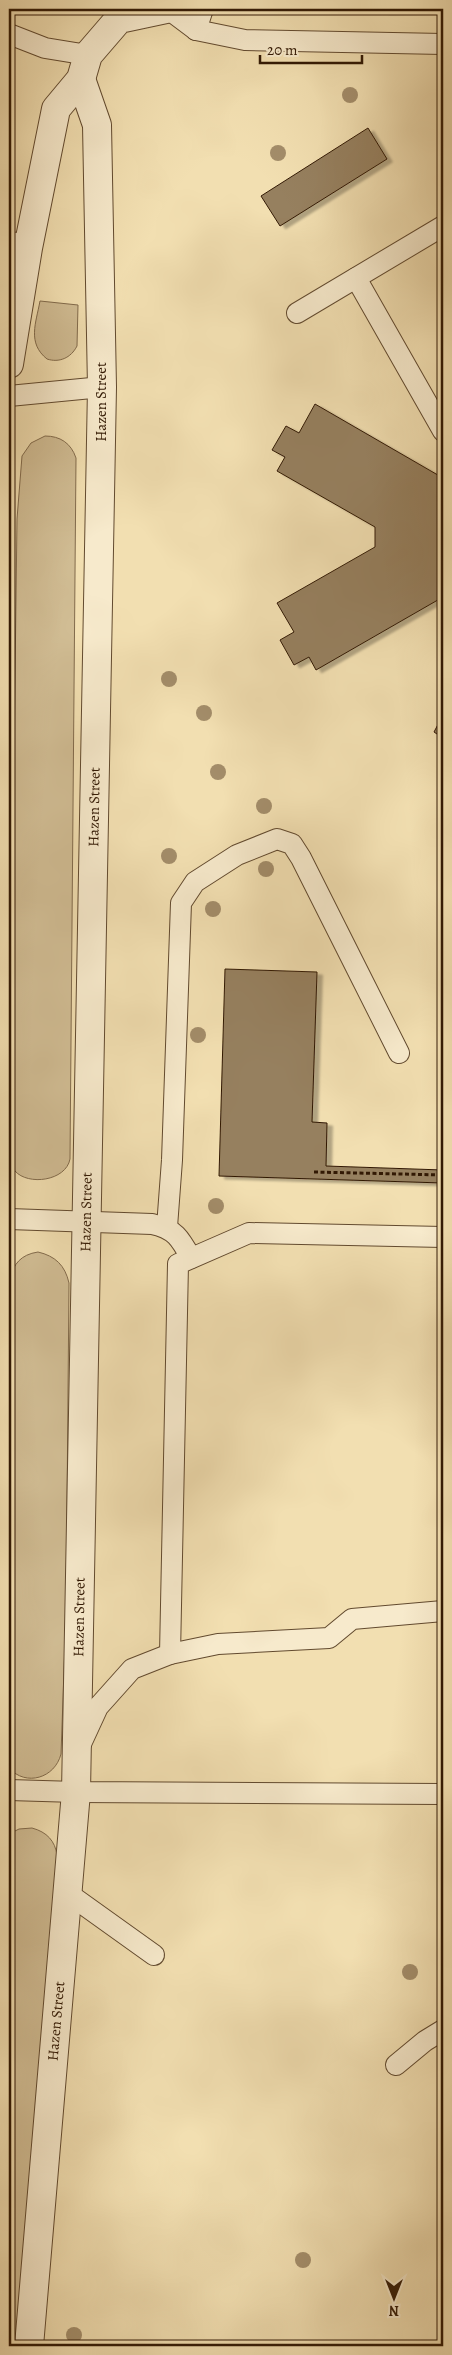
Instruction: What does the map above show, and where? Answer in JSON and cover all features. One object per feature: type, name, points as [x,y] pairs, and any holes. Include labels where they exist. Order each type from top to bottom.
[{"type":"street","points":[[9,364],[18,245],[56,109],[121,12],[167,9]]},
{"type":"street","name":"Hazen Street","points":[[29,2346],[66,1892],[76,1792],[102,387],[97,125],[85,67]]},
{"type":"lane","points":[[167,9],[196,30],[245,40],[443,44]]},
{"type":"lane","points":[[196,30],[203,9]]},
{"type":"lane","points":[[9,34],[85,67]]},
{"type":"lane","points":[[297,313],[443,226]]},
{"type":"lane","points":[[356,278],[443,431]]},
{"type":"lane","points":[[9,396],[102,387]]},
{"type":"lane","points":[[167,1227],[172,1160],[181,902],[195,882],[237,855],[269,842],[277,839],[292,844],[301,858],[399,1053]]},
{"type":"lane","points":[[9,1219],[152,1224],[167,1227],[181,1239],[191,1258]]},
{"type":"lane","points":[[170,1654],[178,1264],[249,1234],[443,1237]]},
{"type":"lane","points":[[76,1752],[98,1707],[132,1669],[170,1654],[218,1644],[329,1638],[352,1619],[443,1611]]},
{"type":"lane","points":[[9,1790],[443,1794]]},
{"type":"lane","points":[[66,1892],[154,1955]]},
{"type":"lane","points":[[396,2065],[425,2041],[443,2030]]},
{"type":"path","points":[[314,1172],[443,1175]]},
{"type":"shaded area","points":[[40,301],[78,305],[77,346],[71,354],[60,360],[47,359],[37,346],[34,332]]},
{"type":"shaded area","points":[[45,436],[55,437],[64,441],[71,448],[76,458],[70,1159],[62,1172],[46,1179],[37,1180],[21,1176],[15,1171],[9,1156],[17,519],[22,456],[31,443]]},
{"type":"shaded area","points":[[38,1252],[49,1256],[62,1266],[69,1283],[66,1616],[61,1754],[53,1769],[39,1777],[31,1778],[16,1774],[9,1768],[9,1288],[13,1269],[19,1261],[27,1255]]},
{"type":"shaded area","points":[[32,1828],[42,1832],[52,1841],[57,1855],[18,2346],[9,2346],[9,1834],[19,1829]]},
{"type":"building","points":[[384,9],[418,9],[418,10],[384,11]]},
{"type":"building","points":[[368,128],[387,159],[280,226],[261,196]]},
{"type":"building","points":[[315,404],[443,478],[443,597],[316,670],[309,657],[294,665],[280,640],[294,632],[277,603],[375,547],[375,527],[277,471],[285,457],[272,450],[286,426],[299,433]]},
{"type":"building","points":[[443,715],[443,738],[434,732]]},
{"type":"building","points":[[225,969],[317,972],[312,1122],[327,1123],[326,1166],[443,1170],[443,1183],[219,1176]]}]
